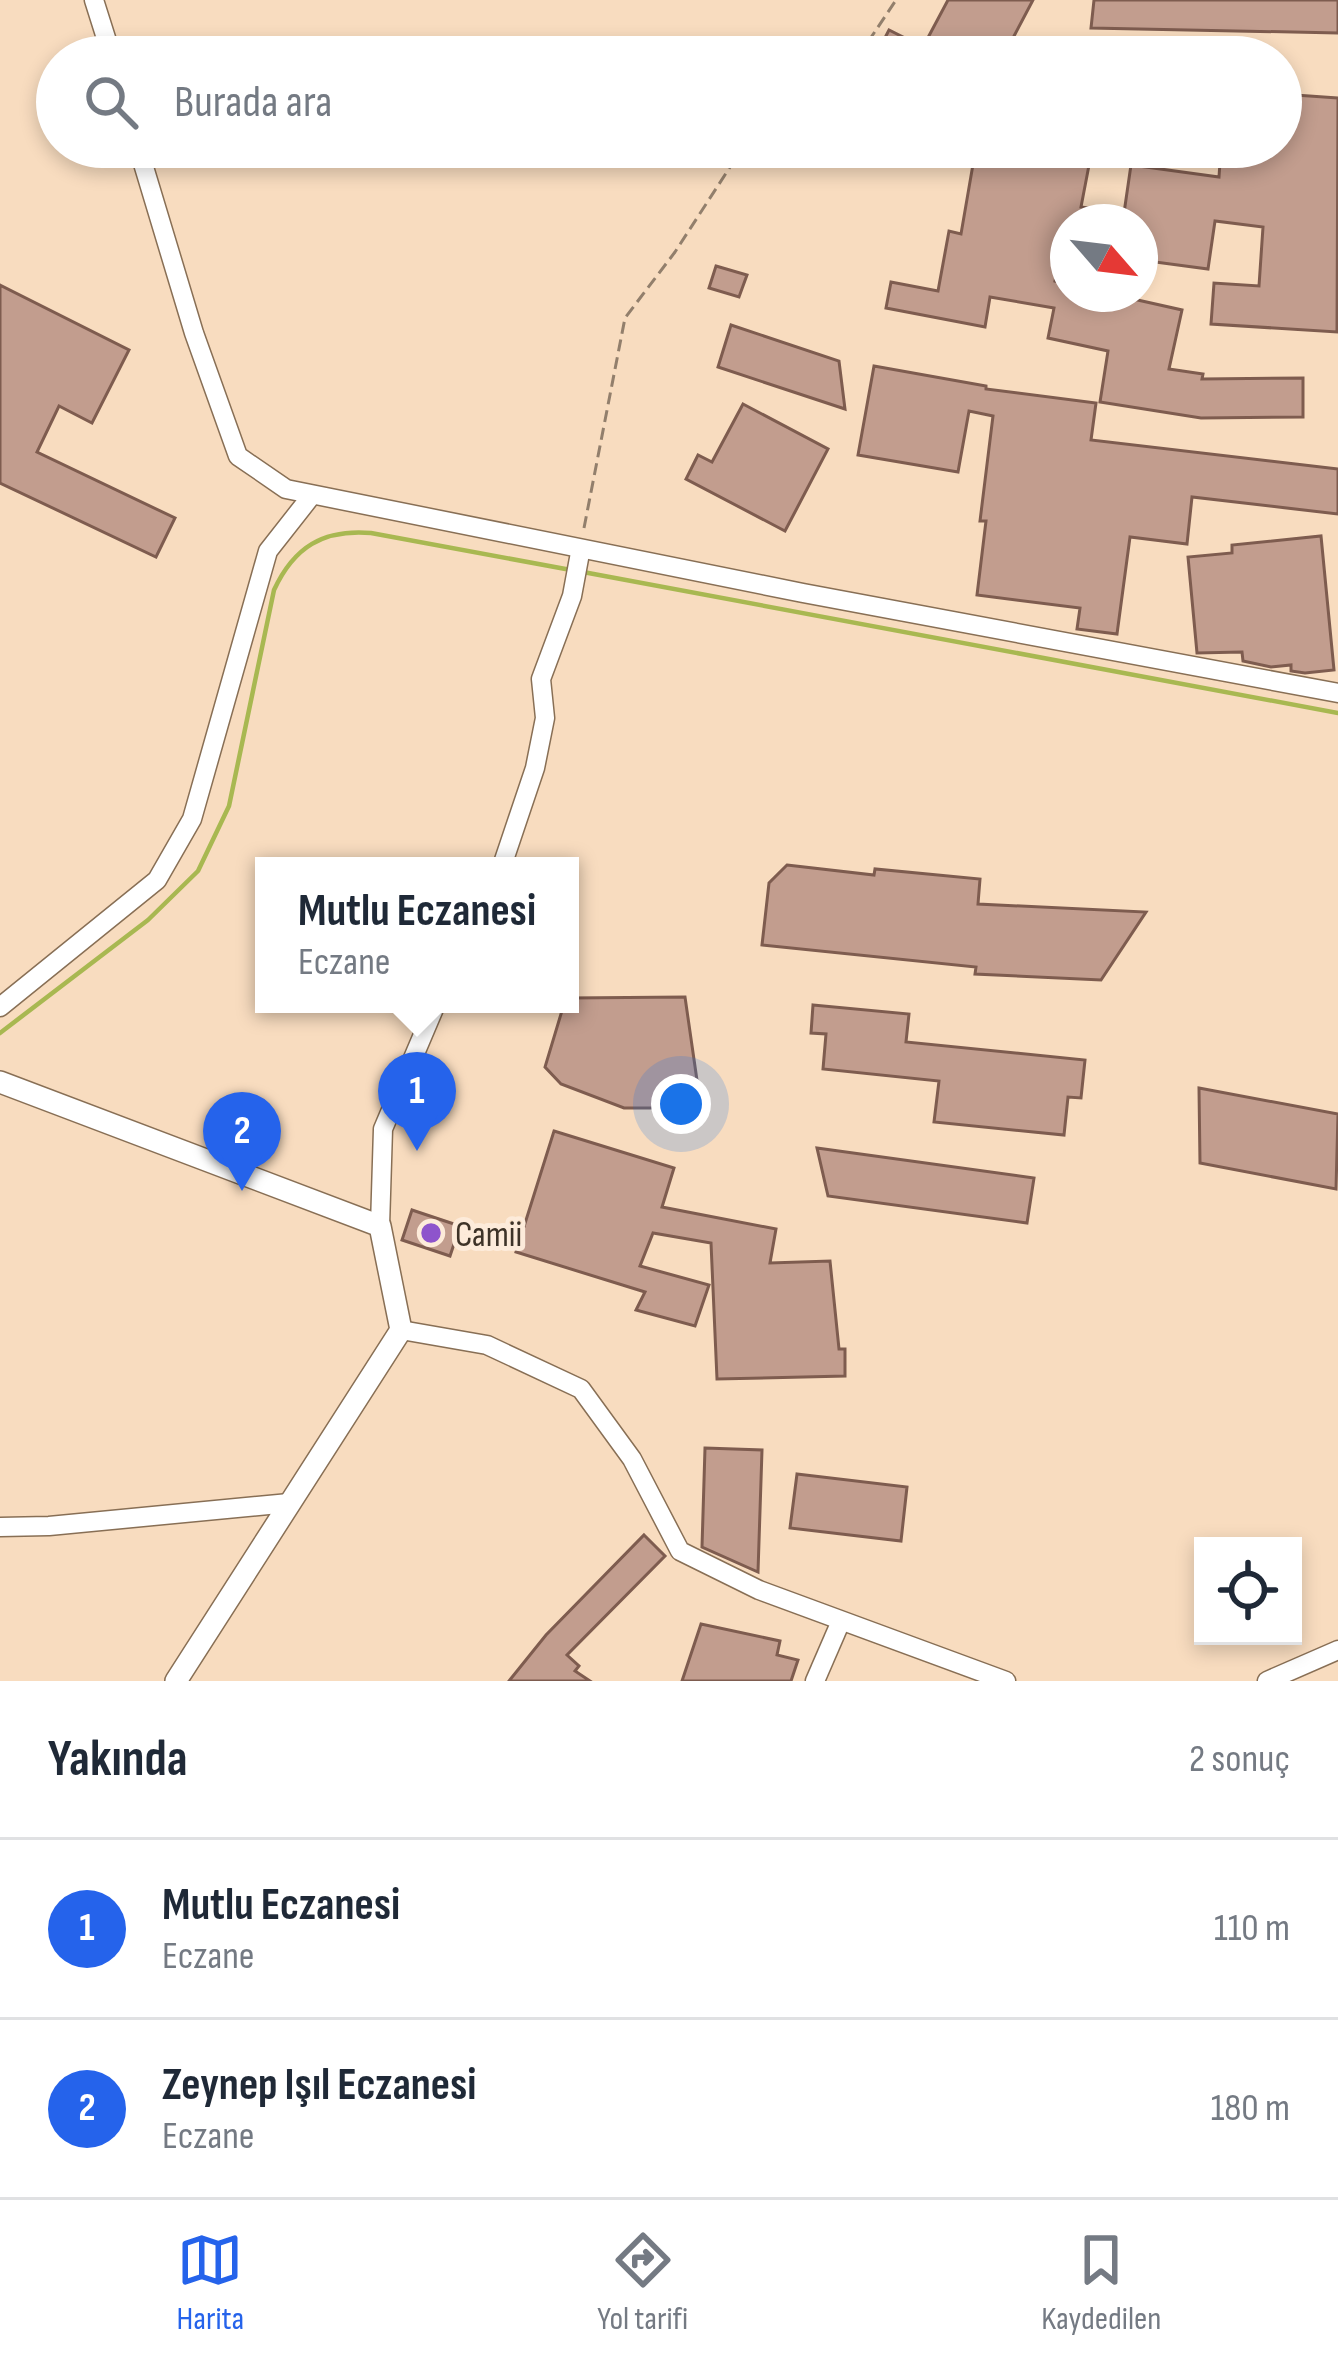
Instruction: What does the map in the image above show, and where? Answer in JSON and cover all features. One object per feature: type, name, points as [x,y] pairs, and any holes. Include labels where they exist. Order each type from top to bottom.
[{"type":"street","points":[[94,0],[105,36]]},
{"type":"street","points":[[144,168],[194,333],[238,456],[286,489],[580,550],[1338,693]]},
{"type":"street","points":[[0,1006],[157,880],[192,819],[268,550],[312,495]]},
{"type":"street","points":[[506,857],[545,718],[541,679],[572,596],[580,550]]},
{"type":"street","points":[[176,1681],[401,1330],[380,1226],[383,1130],[432,1013]]},
{"type":"street","points":[[0,1082],[380,1226]]},
{"type":"street","points":[[401,1330],[487,1345],[581,1389],[632,1459],[680,1551],[759,1590],[1006,1681]]},
{"type":"street","points":[[0,1527],[290,1503]]},
{"type":"street","points":[[815,1681],[841,1622]]},
{"type":"street","points":[[1267,1681],[1338,1650]]},
{"type":"path","points":[[872,36],[896,0]]},
{"type":"path","points":[[580,550],[625,318],[729,168]]},
{"type":"building","points":[[948,0],[1033,0],[1014,36],[929,36]]},
{"type":"building","points":[[1094,0],[1338,0],[1338,33],[1091,28]]},
{"type":"building","points":[[1302,95],[1338,98],[1337,332],[1211,324],[1214,283],[1259,286],[1263,227],[1215,221],[1208,269],[1158,262],[1158,204],[1125,204],[1131,168],[1219,177],[1220,168],[1302,168]]},
{"type":"building","points":[[972,168],[1088,168],[1082,204],[1050,204],[1050,307],[990,297],[985,327],[886,308],[891,282],[938,291],[949,231],[961,234]]},
{"type":"building","points":[[716,266],[747,275],[739,297],[709,288]]},
{"type":"building","points":[[0,285],[129,350],[92,423],[59,406],[37,452],[175,518],[156,557],[0,483]]},
{"type":"building","points":[[1158,305],[1182,310],[1169,369],[1203,374],[1202,379],[1303,378],[1303,417],[1201,418],[1100,402],[1108,351],[1048,338],[1053,312],[1158,312]]},
{"type":"building","points":[[731,325],[839,361],[845,409],[718,367]]},
{"type":"building","points":[[874,366],[986,389],[1096,403],[1091,440],[1338,469],[1338,514],[1192,497],[1187,544],[1130,537],[1117,634],[1077,629],[1080,608],[977,595],[986,521],[980,521],[993,416],[969,411],[958,472],[858,455]]},
{"type":"building","points":[[743,404],[828,449],[785,531],[686,479],[698,455],[712,462]]},
{"type":"building","points":[[1321,536],[1334,670],[1305,673],[1291,671],[1291,665],[1271,667],[1243,661],[1242,652],[1197,653],[1188,557],[1232,553],[1232,545]]},
{"type":"building","points":[[787,865],[874,875],[875,869],[980,879],[978,904],[1146,912],[1101,980],[975,974],[976,967],[762,945],[769,883]]},
{"type":"building","points":[[685,997],[701,1108],[624,1108],[561,1084],[545,1067],[561,1013],[579,1013],[579,998]]},
{"type":"building","points":[[813,1005],[909,1014],[906,1042],[1085,1060],[1081,1098],[1068,1097],[1064,1135],[934,1122],[939,1081],[823,1069],[826,1034],[811,1033]]},
{"type":"building","points":[[1199,1088],[1338,1114],[1336,1189],[1200,1163]]},
{"type":"building","points":[[554,1131],[674,1168],[662,1207],[776,1229],[770,1263],[830,1261],[845,1376],[717,1379],[711,1243],[653,1233],[640,1266],[709,1285],[695,1326],[636,1310],[645,1292],[516,1252]]},
{"type":"building","points":[[817,1148],[1034,1178],[1027,1223],[828,1196]]},
{"type":"building","name":"Camii","points":[[412,1210],[460,1226],[450,1256],[402,1240]]},
{"type":"building","points":[[705,1448],[762,1450],[758,1572],[702,1547]]},
{"type":"building","points":[[797,1474],[907,1487],[901,1541],[790,1528]]},
{"type":"building","points":[[644,1535],[665,1556],[567,1655],[579,1666],[575,1671],[590,1681],[509,1681],[546,1635]]},
{"type":"building","points":[[701,1624],[780,1641],[777,1655],[798,1660],[791,1681],[682,1681]]},
{"type":"waterway","points":[[0,1033],[148,920],[198,871],[229,806],[274,590],[301,552],[338,534],[371,533],[571,570]]},
{"type":"waterway","points":[[583,572],[1338,713]]},
{"type":"place","name":"Mutlu Eczanesi","points":[[417,1151]]},
{"type":"place","name":"Zeynep Işıl Eczanesi","points":[[242,1191]]},
{"type":"place","name":"Camii","points":[[431,1233]]}]
